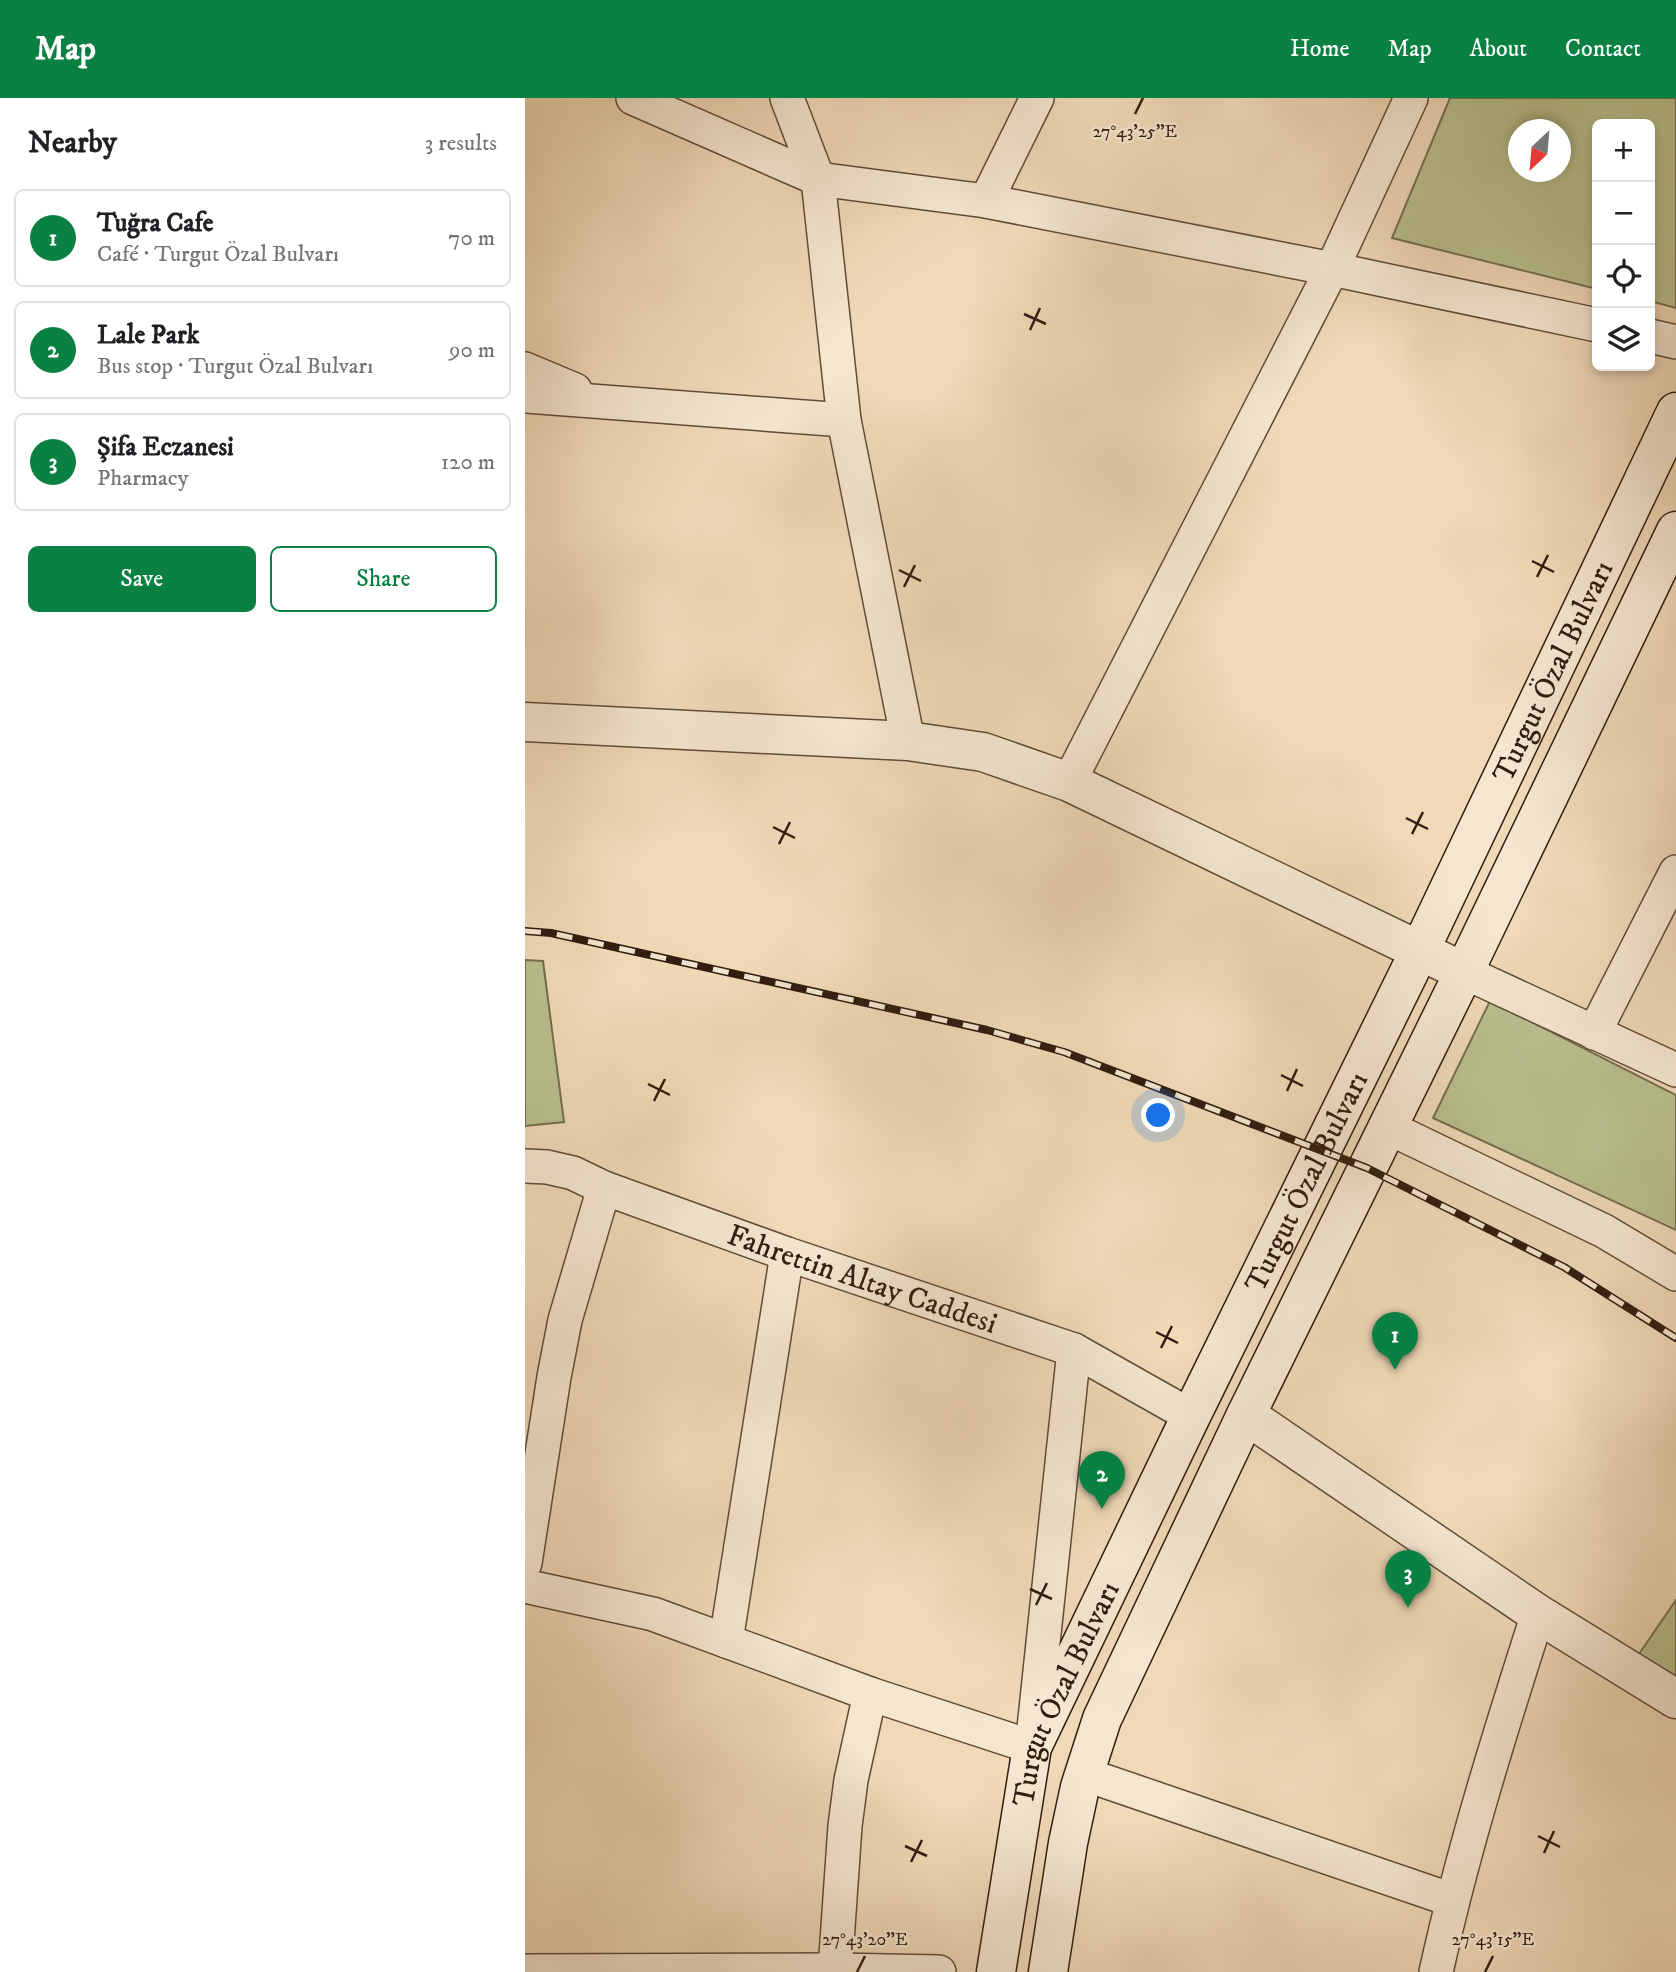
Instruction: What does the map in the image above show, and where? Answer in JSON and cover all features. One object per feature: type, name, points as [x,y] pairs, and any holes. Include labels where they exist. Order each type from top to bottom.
[{"type":"main road","name":"Turgut Özal Bulvarı","points":[[996,1972],[1033,1747],[1191,1416],[1420,950],[1676,412]]},
{"type":"main road","name":"Turgut Özal Bulvarı","points":[[1048,1972],[1068,1843],[1084,1774],[1102,1719],[1246,1415],[1464,972],[1676,531]]},
{"type":"main road","points":[[525,722],[908,741],[983,752],[1069,782],[1464,972]]},
{"type":"main road","points":[[1246,1415],[1538,1614],[1676,1699]]},
{"type":"street","points":[[633,98],[818,178],[986,201],[1332,269],[1592,324]]},
{"type":"street","points":[[787,98],[818,178],[829,259],[844,420],[908,741]]},
{"type":"street","points":[[986,201],[1037,98]]},
{"type":"street","points":[[1069,782],[1332,269],[1411,98]]},
{"type":"street","points":[[1655,337],[1676,342]]},
{"type":"street","points":[[525,369],[600,401]]},
{"type":"street","points":[[525,396],[844,420]]},
{"type":"street","points":[[1594,1033],[1676,872]]},
{"type":"street","points":[[1464,972],[1676,1070]]},
{"type":"street","points":[[1387,1127],[1604,1231],[1676,1274]]},
{"type":"street","name":"Fahrettin Altay Caddesi","points":[[525,1166],[547,1167],[573,1173],[604,1188],[787,1254],[1074,1350],[1191,1416]]},
{"type":"street","points":[[525,1563],[533,1464],[565,1320],[604,1188]]},
{"type":"street","points":[[726,1641],[787,1254]]},
{"type":"street","points":[[525,1586],[653,1614],[870,1694],[1033,1747],[1074,1350]]},
{"type":"street","points":[[1436,1972],[1452,1900],[1490,1763],[1538,1614]]},
{"type":"street","points":[[835,1970],[845,1826],[859,1737],[870,1694]]},
{"type":"street","points":[[1084,1774],[1452,1900]]},
{"type":"street","points":[[525,1971],[939,1972]]},
{"type":"green space","points":[[1450,98],[1676,98],[1676,308],[1655,302],[1655,119],[1592,119],[1592,288],[1392,238]]},
{"type":"green space","points":[[525,960],[543,961],[564,1122],[525,1126]]},
{"type":"green space","points":[[1490,1001],[1676,1095],[1676,1230],[1433,1118]]},
{"type":"green space","points":[[1676,1600],[1676,1700],[1628,1670]]},
{"type":"railway","points":[[525,931],[551,933],[987,1030],[1064,1052],[1367,1168],[1564,1267],[1676,1338]]},
{"type":"place","name":"Tuğra Cafe","points":[[1395,1370]]},
{"type":"place","name":"Lale Park","points":[[1102,1509]]},
{"type":"place","name":"Şifa Eczanesi","points":[[1408,1608]]}]
